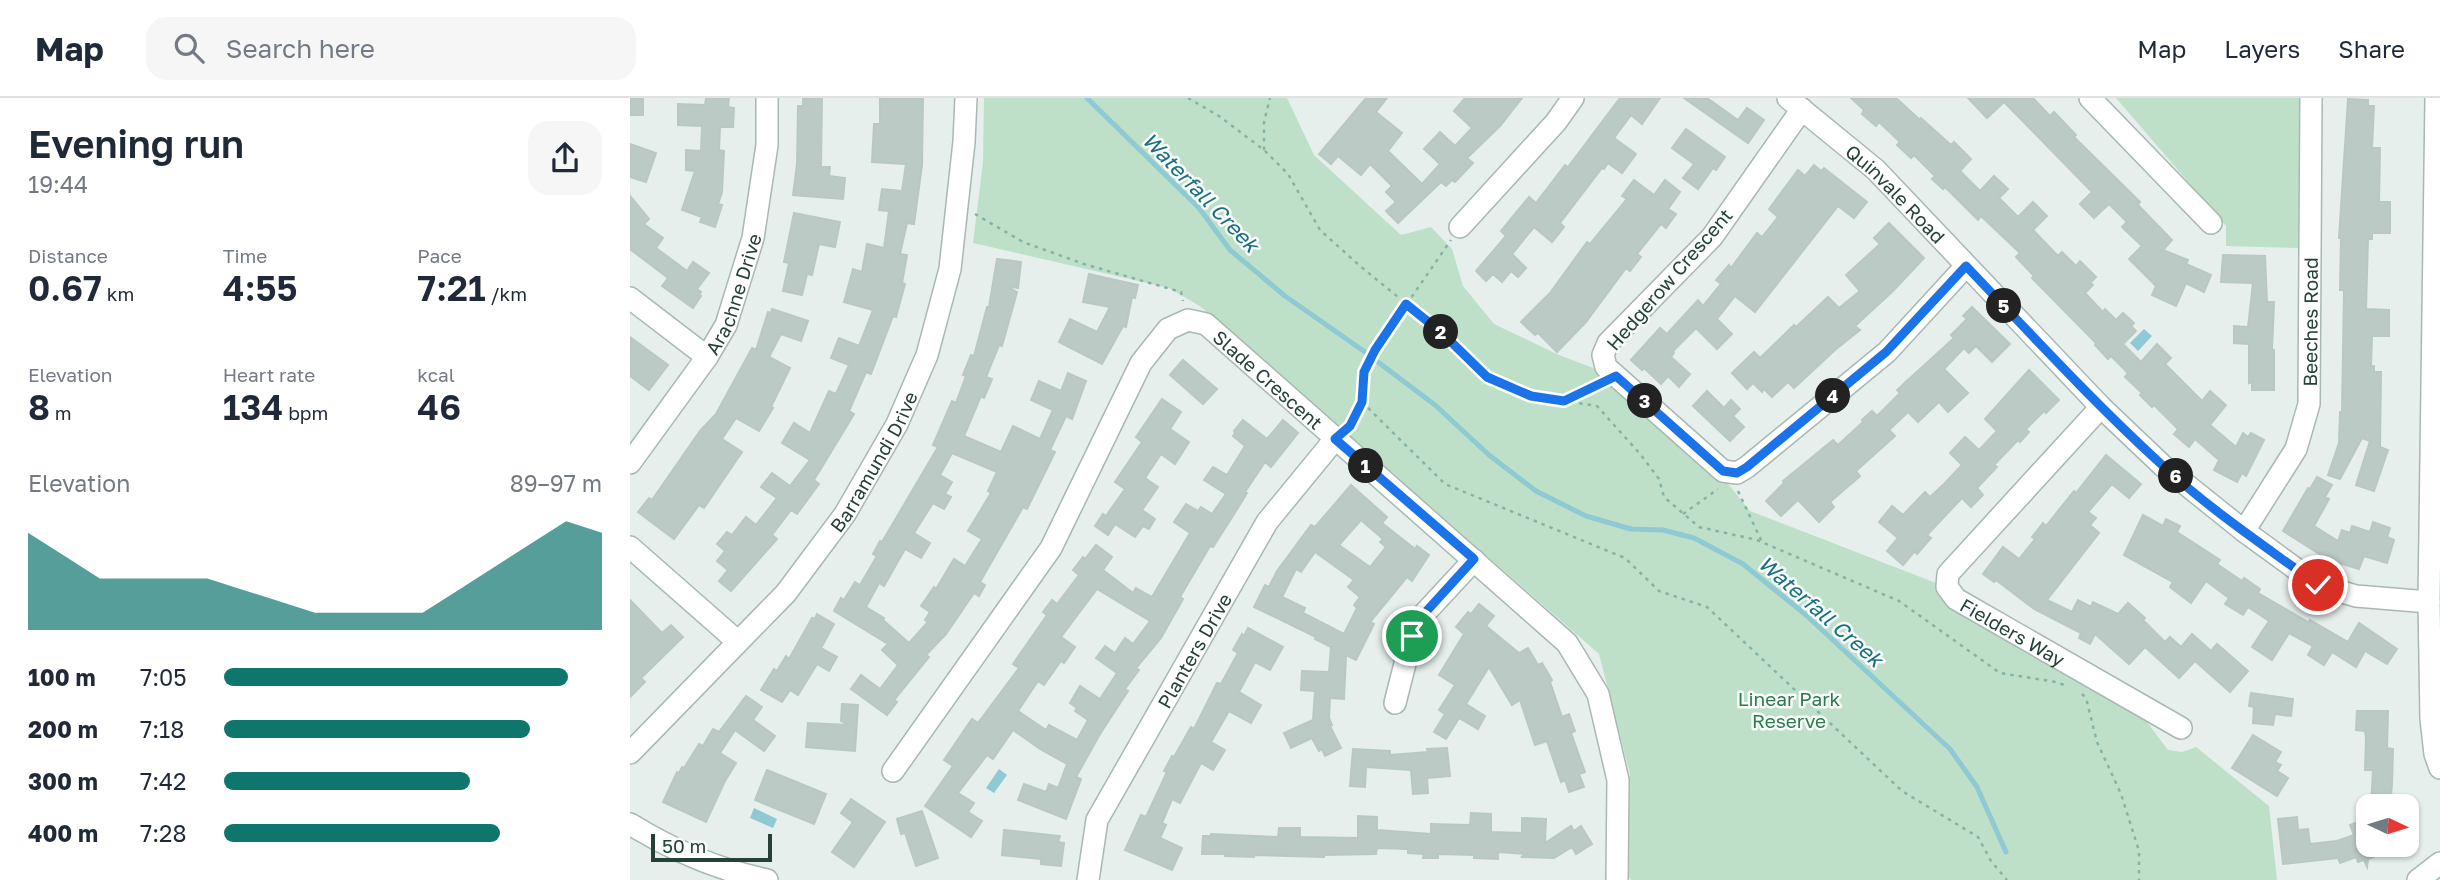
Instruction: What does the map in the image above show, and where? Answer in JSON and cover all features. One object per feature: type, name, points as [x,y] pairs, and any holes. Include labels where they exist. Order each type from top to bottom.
[{"type":"street","name":"Arachne Drive","points":[[630,463],[707,357],[726,324],[753,238],[767,145],[767,98]]},
{"type":"street","name":"Barramundi Drive","points":[[630,753],[786,593],[845,514],[897,424],[928,355],[950,269],[964,142],[966,98]]},
{"type":"street","points":[[1460,227],[1556,122],[1573,98]]},
{"type":"street","points":[[2090,98],[2211,223]]},
{"type":"street","name":"Beeches Road","points":[[2244,531],[2296,449],[2309,404],[2311,98]]},
{"type":"street","points":[[2436,98],[2429,602],[2431,719],[2435,754],[2440,768]]},
{"type":"street","name":"Quinvale Road","points":[[1795,103],[1875,170],[2101,407],[2163,466],[2244,531],[2318,585],[2356,596],[2429,602]]},
{"type":"street","name":"Hedgerow Crescent","points":[[1729,472],[1723,471],[1606,367],[1603,355],[1608,343],[1712,237],[1795,103]]},
{"type":"street","points":[[1729,472],[1737,473],[1747,467],[1886,352],[1966,266]]},
{"type":"street","points":[[630,298],[707,357]]},
{"type":"street","points":[[893,771],[1051,548],[1140,363],[1168,329],[1188,320]]},
{"type":"street","name":"Slade Crescent","points":[[1188,320],[1206,324],[1567,643],[1598,694],[1618,780],[1617,880]]},
{"type":"street","name":"Fielders Way","points":[[2101,407],[1948,574],[1947,587],[1956,599],[2181,728]]},
{"type":"street","name":"Planters Drive","points":[[1088,880],[1097,821],[1267,522],[1335,439]]},
{"type":"street","points":[[630,547],[737,641]]},
{"type":"street","points":[[1395,703],[1412,636],[1423,615],[1474,559]]},
{"type":"street","points":[[630,824],[662,843],[737,874],[767,880]]},
{"type":"street","points":[[2421,879],[2440,863]]},
{"type":"path","points":[[1188,98],[1219,116],[1264,150],[1288,174],[1320,230],[1442,333],[1487,377],[1531,396],[1597,406],[1659,479],[1664,497],[1699,527],[1763,543],[1899,601],[2000,674],[2056,682],[2077,689],[2086,698],[2097,742],[2121,794],[2139,851],[2139,880]]},
{"type":"path","points":[[1264,150],[1264,122],[1270,98]]},
{"type":"path","points":[[975,214],[1023,242],[1084,264],[1181,292],[1188,320]]},
{"type":"path","points":[[1335,439],[1350,426],[1362,402],[1364,372],[1375,350],[1460,227]]},
{"type":"path","points":[[1564,401],[1616,376]]},
{"type":"path","points":[[1362,402],[1445,484],[1625,558],[1659,591],[1707,607],[1902,791],[1978,837],[1991,861],[2007,880]]},
{"type":"path","points":[[1683,514],[1719,488],[1729,472]]},
{"type":"path","points":[[1729,472],[1763,543]]},
{"type":"green space","name":"Linear Park Reserve","points":[[984,98],[1287,98],[1314,155],[1401,235],[1431,227],[1452,249],[1463,286],[1494,324],[1559,355],[1596,369],[1725,480],[1750,511],[1936,583],[1947,601],[2144,718],[2168,750],[2182,752],[2196,747],[2269,806],[2277,880],[1631,880],[1627,874],[1630,774],[1599,654],[1201,307],[1169,288],[973,243],[983,162]]},
{"type":"green space","points":[[2116,98],[2299,98],[2299,248],[2226,246],[2226,226]]},
{"type":"water","points":[[2144,329],[2152,336],[2138,351],[2130,343]]},
{"type":"water","points":[[999,769],[1007,775],[994,793],[986,788]]},
{"type":"water","points":[[754,808],[777,819],[773,828],[750,818]]},
{"type":"building","points":[[630,98],[643,98],[643,115],[630,115]]},
{"type":"building","points":[[706,98],[729,98],[728,107],[734,108],[733,127],[720,127],[719,150],[724,151],[722,192],[718,204],[722,205],[715,227],[700,222],[702,217],[682,210],[695,171],[686,170],[686,150],[701,151],[702,126],[678,125],[678,104],[705,105]]},
{"type":"building","points":[[803,98],[822,98],[821,167],[830,167],[829,176],[845,178],[843,199],[793,195],[797,164],[798,106],[803,106]]},
{"type":"building","points":[[880,98],[923,98],[922,165],[914,224],[907,223],[900,254],[907,255],[902,283],[905,284],[896,317],[893,316],[871,374],[866,372],[849,411],[854,414],[814,480],[819,484],[797,514],[791,510],[772,535],[777,539],[731,591],[719,581],[728,570],[717,561],[725,551],[717,544],[727,532],[732,535],[746,517],[756,525],[777,498],[761,487],[772,473],[790,486],[810,460],[782,443],[794,423],[810,433],[829,391],[836,394],[849,365],[831,358],[839,338],[859,346],[873,310],[844,302],[853,269],[862,272],[867,244],[884,248],[889,211],[879,210],[882,189],[902,191],[906,164],[872,162],[874,124],[880,124]]},
{"type":"building","points":[[1366,98],[1387,98],[1376,112],[1402,133],[1388,151],[1422,184],[1440,164],[1424,149],[1440,132],[1455,146],[1472,128],[1454,111],[1465,98],[1522,98],[1500,126],[1467,158],[1473,163],[1455,182],[1452,180],[1446,186],[1441,182],[1398,223],[1386,211],[1396,202],[1386,192],[1392,186],[1370,164],[1361,175],[1338,156],[1331,164],[1319,154]]},
{"type":"building","points":[[1620,98],[1660,98],[1642,124],[1631,115],[1614,138],[1636,154],[1622,173],[1608,163],[1602,168],[1560,223],[1564,227],[1552,242],[1534,227],[1512,254],[1526,268],[1518,277],[1511,271],[1502,282],[1493,274],[1486,281],[1476,271],[1506,236],[1501,231],[1529,197],[1536,203],[1565,165],[1568,167]]},
{"type":"building","points":[[1684,98],[1707,98],[1738,120],[1747,108],[1764,120],[1748,143]]},
{"type":"building","points":[[1851,98],[1896,98],[1951,145],[1954,142],[1971,159],[1960,171],[1980,191],[1994,176],[2008,189],[1999,198],[2018,217],[2033,202],[2047,216],[2033,230],[2058,256],[2062,252],[2076,266],[2080,261],[2096,277],[2085,293],[2103,312],[2105,309],[2116,320],[2123,313],[2134,323],[2131,326],[2136,331],[2123,344],[2141,362],[2157,344],[2171,358],[2165,364],[2202,401],[2210,391],[2226,405],[2210,425],[2236,447],[2243,433],[2248,437],[2251,433],[2264,440],[2246,476],[2242,473],[2237,482],[2214,470],[2219,460],[2195,439],[2189,447],[2174,434],[2178,429],[2140,395],[2142,393],[2125,377],[2128,373],[2111,356],[2108,359],[2096,343],[2032,278],[2034,276],[2016,257],[2020,253],[1981,216],[1978,220],[1945,187],[1943,189],[1932,179],[1935,176],[1914,155],[1911,158],[1897,145],[1900,142],[1879,122],[1876,126],[1862,114],[1864,110]]},
{"type":"building","points":[[1968,98],[2033,98],[2050,116],[2054,112],[2076,135],[2074,137],[2140,202],[2138,205],[2172,240],[2163,250],[2188,260],[2186,264],[2211,275],[2204,292],[2186,283],[2176,306],[2152,295],[2156,286],[2129,259],[2142,246],[2122,227],[2127,222],[2109,204],[2094,218],[2080,204],[2092,192],[2004,102],[1987,118]]},
{"type":"building","points":[[2348,99],[2368,100],[2368,106],[2374,106],[2372,148],[2380,148],[2379,202],[2390,202],[2390,233],[2372,233],[2372,239],[2368,239],[2366,309],[2389,310],[2389,336],[2372,336],[2371,366],[2374,366],[2374,372],[2381,372],[2380,447],[2388,450],[2374,491],[2356,485],[2370,441],[2362,438],[2340,479],[2328,475],[2339,443],[2342,412],[2344,290],[2340,290],[2339,238]]},
{"type":"building","points":[[1686,129],[1725,157],[1698,189],[1683,178],[1694,164],[1672,148]]},
{"type":"building","points":[[630,144],[656,153],[646,182],[630,177]]},
{"type":"building","points":[[1814,165],[1821,171],[1824,168],[1867,202],[1854,218],[1838,206],[1755,312],[1735,296],[1717,319],[1732,334],[1717,349],[1696,328],[1673,351],[1671,357],[1690,374],[1679,387],[1668,376],[1661,384],[1644,368],[1642,370],[1631,360],[1660,328],[1667,334],[1698,300],[1703,306],[1721,284],[1716,280],[1729,265],[1731,268],[1757,233],[1762,237],[1778,217],[1769,209],[1798,170],[1805,176]]},
{"type":"building","points":[[1634,180],[1654,195],[1665,180],[1680,192],[1668,209],[1676,214],[1666,228],[1661,224],[1637,254],[1641,257],[1630,271],[1626,268],[1586,322],[1557,352],[1538,333],[1535,335],[1521,322],[1550,293],[1587,242],[1590,244],[1627,199],[1622,196]]},
{"type":"building","points":[[630,196],[649,219],[644,224],[663,238],[656,248],[687,271],[693,262],[709,273],[697,289],[701,296],[693,308],[662,286],[668,278],[630,249]]},
{"type":"building","points":[[794,213],[840,222],[835,247],[819,244],[812,275],[807,274],[802,295],[783,291],[789,263],[784,262]]},
{"type":"building","points":[[1889,223],[1924,258],[1855,326],[1860,330],[1794,388],[1788,382],[1772,397],[1753,383],[1747,389],[1732,373],[1754,352],[1760,358],[1828,297],[1839,308],[1860,291],[1846,275],[1880,244],[1874,238]]},
{"type":"building","points":[[2223,255],[2265,256],[2267,302],[2274,302],[2274,390],[2252,390],[2252,382],[2249,383],[2249,344],[2234,343],[2234,326],[2248,327],[2253,283],[2221,282]]},
{"type":"building","points":[[997,259],[1021,262],[1018,288],[1011,289],[1017,292],[1002,346],[999,345],[986,377],[992,379],[984,398],[981,396],[964,436],[1001,452],[1013,426],[1040,439],[1053,410],[1031,400],[1039,381],[1061,391],[1068,373],[1086,381],[1072,419],[1066,416],[1050,450],[1055,452],[1027,509],[1023,507],[980,582],[985,585],[979,596],[974,593],[946,634],[926,655],[929,657],[894,700],[897,702],[887,715],[851,689],[861,675],[880,689],[898,665],[882,650],[888,644],[834,611],[855,582],[860,585],[877,556],[873,554],[880,541],[882,542],[938,447],[933,445],[952,401],[956,403],[966,376],[963,375],[971,355],[974,356],[989,307]],"holes":[[[952,453],[997,472],[988,491],[991,493],[968,531],[982,539],[965,566],[954,559],[936,589],[934,587],[921,606],[930,612],[925,620],[928,622],[909,643],[883,620],[884,618],[866,607],[879,583],[884,586],[905,549],[921,558],[930,543],[914,533],[933,503],[944,509],[951,497],[945,494],[952,482],[940,475]]]},
{"type":"building","points":[[1089,274],[1138,285],[1135,298],[1132,297],[1126,327],[1123,326],[1102,364],[1059,342],[1070,319],[1097,332],[1110,307],[1083,302]]},
{"type":"building","points":[[1972,307],[2010,344],[1992,362],[1976,346],[1969,353],[1964,348],[1944,369],[1968,393],[1948,412],[1939,402],[1918,422],[1908,412],[1889,430],[1895,436],[1856,471],[1860,476],[1830,502],[1834,507],[1819,522],[1798,500],[1781,516],[1766,501],[1783,481],[1833,440],[1838,445],[1872,411],[1877,416],[1900,393],[1897,390],[1954,338],[1951,335],[1967,319],[1963,316]]},
{"type":"building","points":[[772,309],[808,321],[801,341],[781,334],[769,357],[790,368],[771,407],[773,408],[759,431],[736,418],[722,439],[742,452],[704,508],[699,505],[674,539],[638,512],[649,498],[652,500],[700,431],[716,414],[752,348],[756,350],[768,312],[771,313]]},
{"type":"building","points":[[630,337],[668,365],[649,390],[630,376]]},
{"type":"building","points":[[1183,360],[1217,389],[1203,404],[1170,375]]},
{"type":"building","points":[[2029,370],[2059,400],[2026,429],[2029,432],[1994,465],[1997,467],[1977,488],[1983,495],[1971,507],[1962,498],[1927,535],[1931,538],[1917,554],[1915,551],[1903,565],[1887,551],[1898,538],[1879,522],[1892,506],[1903,515],[1925,492],[1930,497],[1944,484],[1962,465],[1950,453],[1965,437],[1979,450],[1997,431],[1985,419]]},
{"type":"building","points":[[1707,391],[1724,408],[1731,400],[1740,409],[1733,416],[1744,427],[1730,441],[1693,406]]},
{"type":"building","points":[[1162,399],[1181,412],[1170,429],[1189,442],[1175,464],[1161,454],[1145,478],[1158,487],[1142,510],[1155,519],[1149,529],[1143,526],[1135,537],[1115,524],[1108,535],[1095,526],[1103,514],[1106,516],[1125,489],[1115,482],[1142,442],[1136,437]]},
{"type":"building","points":[[1243,420],[1267,439],[1283,420],[1298,433],[1271,467],[1265,462],[1213,547],[1210,546],[1180,597],[1183,599],[1161,638],[1136,668],[1139,670],[1125,689],[1128,691],[1076,777],[1081,779],[1066,819],[1018,800],[1024,784],[1046,792],[1049,784],[1058,788],[1067,764],[1013,730],[993,759],[987,755],[958,793],[974,803],[968,812],[982,821],[971,837],[925,806],[953,766],[944,760],[972,719],[978,723],[1019,668],[1013,664],[1047,615],[1043,612],[1052,600],[1057,604],[1079,575],[1073,570],[1096,545],[1112,557],[1103,570],[1133,593],[1136,588],[1152,597],[1190,533],[1174,522],[1186,504],[1198,511],[1201,507],[1212,514],[1226,494],[1204,480],[1213,467],[1227,475],[1245,446],[1233,436]],"holes":[[[1097,589],[1150,621],[1133,644],[1125,638],[1115,653],[1105,646],[1096,658],[1117,673],[1100,699],[1080,686],[1070,703],[1077,708],[1075,711],[1088,720],[1077,740],[1049,725],[1046,730],[1018,711],[1038,681],[1044,685],[1075,647],[1061,637]]]},
{"type":"building","points":[[2106,455],[2141,484],[2129,498],[2112,484],[2088,512],[2096,518],[2090,525],[2099,533],[2047,600],[2072,612],[2078,600],[2091,607],[2093,602],[2118,614],[2128,603],[2165,642],[2170,637],[2181,647],[2192,634],[2211,651],[2217,644],[2248,671],[2230,692],[2195,661],[2179,678],[2145,647],[2129,664],[2095,634],[2090,644],[2079,638],[2081,633],[2034,609],[1996,580],[1994,582],[1983,574],[2003,547],[2019,559],[2035,539],[2032,537],[2043,523],[2046,526]]},
{"type":"building","points":[[2317,477],[2332,485],[2325,497],[2329,499],[2314,526],[2338,541],[2342,530],[2350,533],[2352,526],[2370,532],[2373,522],[2390,528],[2387,537],[2394,540],[2387,563],[2364,556],[2359,569],[2329,560],[2283,531]]},
{"type":"building","points":[[1351,485],[1387,517],[1382,523],[1415,549],[1417,546],[1429,555],[1412,581],[1407,577],[1370,622],[1374,624],[1356,660],[1346,655],[1344,699],[1330,698],[1330,726],[1341,748],[1325,756],[1312,738],[1291,748],[1284,733],[1313,720],[1315,691],[1301,690],[1302,671],[1329,672],[1331,647],[1254,607],[1265,585],[1269,587],[1277,571],[1311,525],[1315,527]],"holes":[[[1361,520],[1383,539],[1380,542],[1386,547],[1370,567],[1339,545]],[[1315,552],[1354,580],[1348,587],[1360,597],[1354,605],[1357,608],[1344,634],[1303,613],[1305,608],[1282,597],[1296,569],[1301,572]]]},
{"type":"building","points":[[2143,515],[2163,526],[2166,519],[2180,526],[2177,532],[2220,560],[2217,564],[2242,581],[2244,578],[2260,589],[2258,593],[2308,622],[2310,620],[2348,642],[2359,623],[2397,649],[2387,664],[2365,651],[2356,667],[2332,652],[2324,665],[2308,655],[2313,646],[2289,633],[2272,660],[2252,647],[2269,621],[2248,607],[2243,615],[2225,604],[2229,598],[2206,581],[2191,603],[2170,587],[2173,582],[2124,555]]},
{"type":"building","points":[[630,600],[662,633],[671,625],[683,637],[641,678],[645,682],[630,697]]},
{"type":"building","points":[[1479,604],[1494,616],[1486,626],[1519,653],[1528,648],[1538,665],[1542,663],[1552,680],[1550,682],[1562,717],[1569,714],[1575,731],[1571,733],[1585,772],[1579,774],[1584,787],[1569,792],[1565,780],[1561,782],[1547,741],[1535,745],[1520,700],[1512,705],[1489,667],[1466,704],[1485,716],[1478,729],[1459,718],[1446,739],[1434,732],[1445,714],[1439,710],[1455,685],[1439,675],[1464,634],[1456,627],[1468,612],[1471,614]]},
{"type":"building","points":[[817,614],[834,624],[821,648],[837,657],[829,671],[817,664],[798,695],[790,690],[782,702],[761,690],[774,669],[777,671],[786,656],[789,659],[812,618],[815,619]]},
{"type":"building","points":[[1248,628],[1283,647],[1270,670],[1255,662],[1239,692],[1261,705],[1251,723],[1229,711],[1211,742],[1225,750],[1213,770],[1201,763],[1180,803],[1172,799],[1162,823],[1166,825],[1160,838],[1182,848],[1172,870],[1125,850],[1141,815],[1146,817],[1172,756],[1174,757],[1191,727],[1194,729],[1217,683],[1221,684],[1238,653],[1233,650]]},
{"type":"building","points":[[2251,693],[2293,699],[2291,716],[2275,714],[2273,725],[2253,723],[2254,707],[2249,706]]},
{"type":"building","points":[[746,696],[762,707],[753,720],[775,736],[764,751],[735,730],[720,753],[736,763],[706,822],[663,802],[677,772],[684,768],[699,744],[703,746],[713,729],[719,732]]},
{"type":"building","points":[[842,704],[858,705],[855,751],[806,747],[808,723],[849,725],[841,721]]},
{"type":"building","points":[[2357,711],[2388,711],[2387,748],[2393,749],[2391,794],[2372,794],[2373,770],[2365,770],[2365,731],[2356,730]]},
{"type":"building","points":[[2253,735],[2281,752],[2275,762],[2281,765],[2277,771],[2288,778],[2277,796],[2232,768]]},
{"type":"building","points":[[1447,748],[1450,776],[1427,778],[1428,793],[1413,794],[1411,770],[1366,767],[1365,787],[1350,786],[1353,749],[1390,751],[1390,755]]},
{"type":"building","points":[[767,770],[826,794],[814,824],[755,800]]},
{"type":"building","points":[[851,799],[885,822],[854,867],[832,852],[853,822],[841,813]]},
{"type":"building","points":[[922,811],[938,858],[916,866],[905,833],[901,834],[897,819]]},
{"type":"building","points":[[1471,813],[1491,814],[1491,832],[1522,833],[1522,818],[1546,819],[1545,843],[1571,826],[1574,831],[1581,826],[1592,844],[1576,854],[1572,847],[1554,858],[1521,857],[1527,854],[1498,852],[1498,859],[1438,854],[1438,858],[1423,858],[1424,854],[1408,853],[1408,849],[1377,848],[1376,854],[1324,857],[1202,854],[1203,836],[1211,834],[1278,837],[1279,828],[1300,828],[1300,837],[1358,838],[1358,816],[1377,817],[1377,830],[1431,834],[1431,824],[1470,825]]},
{"type":"building","points":[[2297,817],[2298,830],[2308,829],[2310,844],[2337,841],[2354,835],[2350,825],[2356,823],[2356,857],[2340,863],[2338,858],[2283,864],[2278,819]]},
{"type":"building","points":[[1004,830],[1060,836],[1058,842],[1064,843],[1061,866],[1041,864],[1041,859],[1002,855]]},
{"type":"building","points":[[2356,858],[2370,858],[2367,867],[2364,860],[2358,862]]},
{"type":"waterway","name":"Waterfall Creek","points":[[1087,98],[1199,208],[1230,250],[1285,296],[1365,352]]},
{"type":"waterway","name":"Waterfall Creek","points":[[1378,362],[1435,405],[1489,455],[1536,491],[1586,516],[1631,529],[1663,530],[1694,538],[1743,564],[1806,615],[1950,749],[1977,787],[2006,852]]},
{"type":"route","points":[[1412,636],[1423,615],[1474,559],[1335,439],[1350,426],[1362,402],[1364,372],[1375,350],[1406,304],[1442,333],[1487,377],[1531,396],[1564,401],[1616,376],[1723,471],[1737,473],[1886,352],[1966,266],[2101,407],[2163,466],[2244,531],[2318,585]]}]
